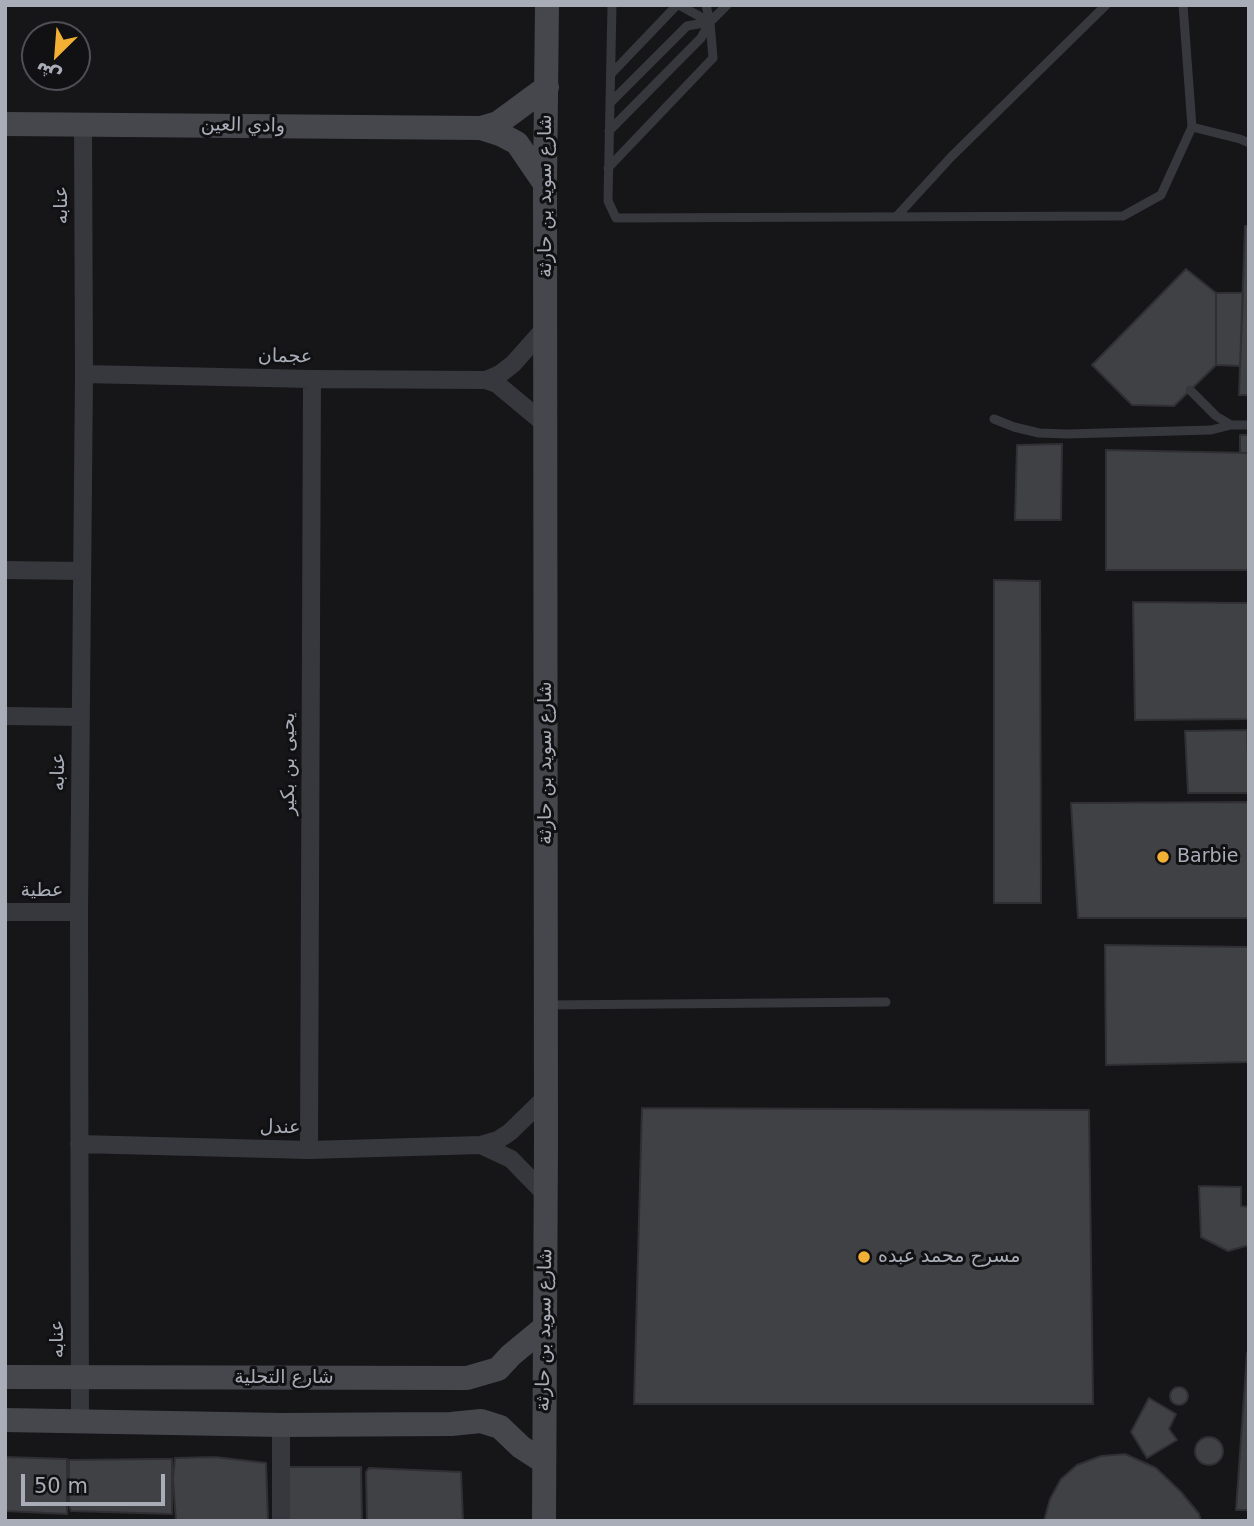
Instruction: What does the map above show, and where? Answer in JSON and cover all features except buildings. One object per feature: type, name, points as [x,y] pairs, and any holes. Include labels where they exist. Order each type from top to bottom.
[{"type":"street","name":"شارع سويد بن حارثة","points":[[544,1521],[547,5]]},
{"type":"street","name":"وادي العين","points":[[481,128],[498,122],[547,87]]},
{"type":"street","name":"وادي العين","points":[[5,124],[481,128],[517,143],[545,184]]},
{"type":"street","name":"عنابه","points":[[80,1421],[79,912],[84,374],[83,124]]},
{"type":"street","points":[[486,380],[513,364],[545,328]]},
{"type":"street","name":"عجمان","points":[[84,374],[486,380]]},
{"type":"street","name":"يحيى بن بكير","points":[[309,1150],[312,379]]},
{"type":"street","points":[[486,380],[497,384],[545,424]]},
{"type":"street","points":[[5,570],[82,571]]},
{"type":"street","points":[[5,716],[80,717]]},
{"type":"street","name":"عطية","points":[[5,912],[79,912]]},
{"type":"street","name":"عندل","points":[[79,1144],[309,1150],[481,1145],[498,1140],[510,1132],[546,1097]]},
{"type":"street","name":"عندل","points":[[481,1145],[511,1159],[546,1195]]},
{"type":"street","name":"شارع التحلية","points":[[5,1377],[467,1378],[498,1369],[545,1327]]},
{"type":"street","points":[[5,1420],[281,1425],[451,1424],[481,1421],[500,1427],[521,1447],[544,1462]]},
{"type":"street","points":[[281,1425],[281,1521]]},
{"type":"lane","points":[[612,5],[608,201],[616,218],[1123,216],[1161,195],[1192,127],[1183,5]]},
{"type":"lane","points":[[611,74],[678,5],[710,22]]},
{"type":"lane","points":[[608,168],[713,58],[706,5]]},
{"type":"lane","points":[[609,131],[701,38],[710,22],[727,5]]},
{"type":"lane","points":[[896,217],[952,156],[1106,5]]},
{"type":"lane","points":[[610,103],[687,26],[710,22]]},
{"type":"lane","points":[[1192,127],[1249,143]]},
{"type":"lane","points":[[1190,390],[1216,416],[1231,425]]},
{"type":"lane","points":[[994,419],[1038,433],[1067,434],[1211,430],[1231,425],[1249,425]]},
{"type":"lane","points":[[546,1005],[886,1002]]},
{"type":"place","name":"Barbie","points":[[1163,857]]},
{"type":"place","name":"مسرح محمد عبده","points":[[864,1257]]}]
